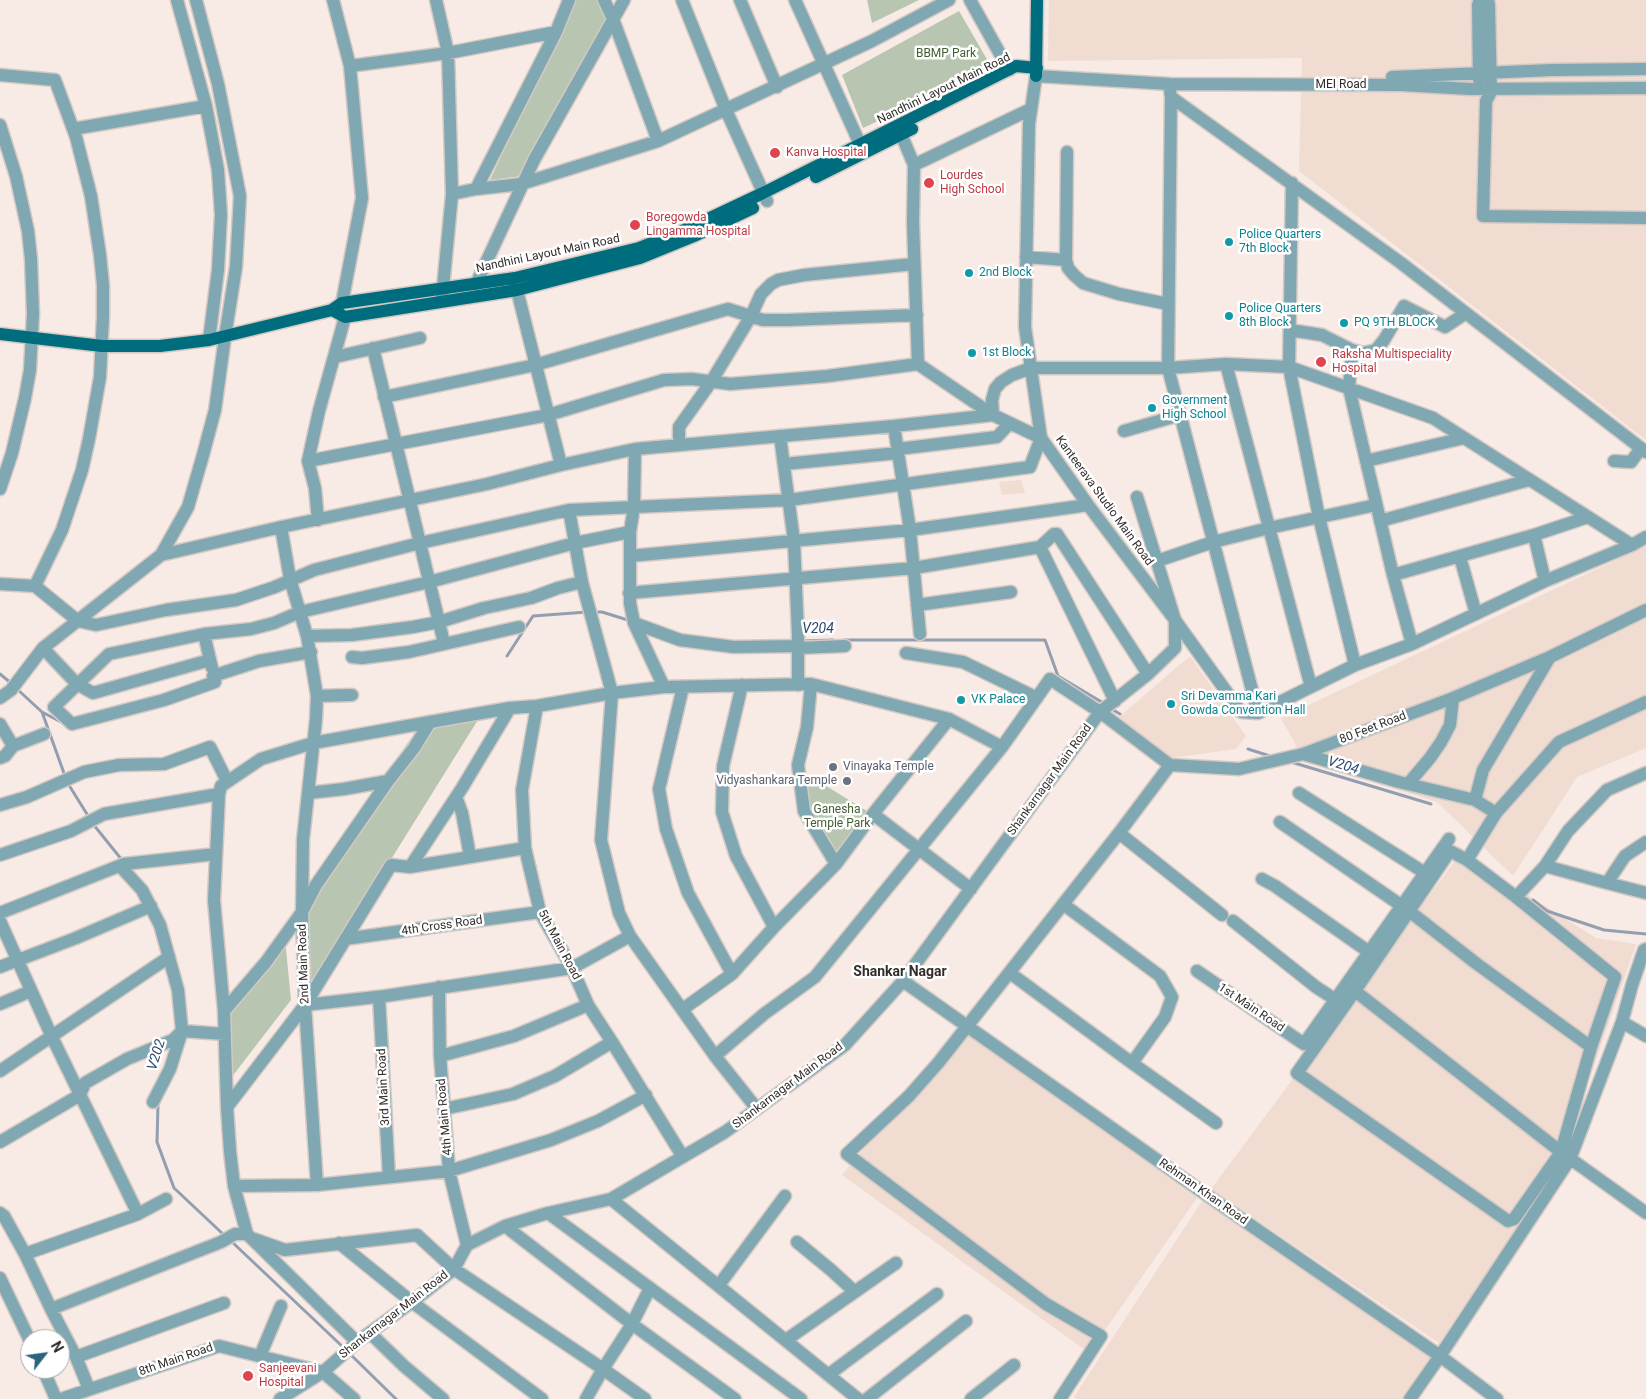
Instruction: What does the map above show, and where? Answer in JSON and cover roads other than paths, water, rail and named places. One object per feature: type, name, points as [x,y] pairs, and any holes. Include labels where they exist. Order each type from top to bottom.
[{"type":"main road","name":"Kanteerava Studio Main Road","points":[[1037,0],[1037,72]]},
{"type":"main road","name":"Nandhini Layout Main Road","points":[[0,334],[102,346],[160,346],[225,337],[337,306],[442,295],[476,284],[516,284],[639,248],[765,197],[862,149],[1016,66],[1037,72]]},
{"type":"main road","points":[[862,149],[901,134],[1019,74],[1037,72]]},
{"type":"main road","points":[[337,306],[345,317],[442,295],[516,284]]},
{"type":"street","points":[[177,0],[206,106],[218,170],[221,216],[218,270],[209,340]]},
{"type":"street","points":[[0,698],[11,690],[43,648],[161,555],[188,506],[215,410],[236,266],[240,196],[218,84],[196,0]]},
{"type":"street","points":[[333,0],[350,66],[362,198],[337,306]]},
{"type":"street","points":[[436,0],[448,53],[452,194],[442,295]]},
{"type":"street","points":[[476,189],[556,32],[569,0]]},
{"type":"street","points":[[604,0],[613,19],[658,141]]},
{"type":"street","points":[[476,284],[521,184],[546,135],[624,0]]},
{"type":"street","points":[[682,0],[726,110],[765,197]]},
{"type":"street","points":[[740,0],[777,87]]},
{"type":"street","points":[[795,0],[862,149]]},
{"type":"street","points":[[452,194],[476,189],[521,184],[658,141],[872,41],[949,0]]},
{"type":"street","points":[[970,0],[1009,70]]},
{"type":"street","points":[[1480,0],[1478,5],[1486,88],[1483,216],[1646,218]]},
{"type":"street","points":[[1484,73],[1488,0]]},
{"type":"street","points":[[350,66],[448,53],[556,32]]},
{"type":"street","name":"MEI Road","points":[[1170,85],[1552,70],[1646,69]]},
{"type":"street","name":"MEI Road","points":[[1037,72],[1170,85],[1646,88]]},
{"type":"street","name":"Kanteerava Studio Main Road","points":[[1037,72],[1029,124],[1024,327],[1041,438],[1088,505],[1175,620],[1241,712],[1258,713]]},
{"type":"street","points":[[0,75],[55,80],[74,129],[84,166],[97,225],[103,286],[102,346],[96,408],[82,470],[62,530],[35,586]]},
{"type":"street","points":[[1170,85],[1292,183],[1401,263],[1643,450],[1631,462],[1614,461]]},
{"type":"street","points":[[1170,85],[1168,368],[1258,713],[1354,666],[1412,644],[1545,581],[1632,545],[1646,537]]},
{"type":"street","points":[[74,129],[206,106]]},
{"type":"street","points":[[914,165],[1031,109]]},
{"type":"street","points":[[0,125],[16,176],[28,231],[33,286],[30,370],[20,426],[0,489]]},
{"type":"street","points":[[901,134],[914,165],[913,222],[918,364]]},
{"type":"street","points":[[1067,152],[1066,260],[1068,268],[1083,283],[1119,294],[1168,304]]},
{"type":"street","points":[[1292,183],[1289,367],[1319,517],[1354,666]]},
{"type":"street","points":[[1026,256],[1066,260]]},
{"type":"street","points":[[679,437],[679,427],[711,382],[751,316],[761,294],[770,284],[778,280],[804,275],[914,264]]},
{"type":"street","points":[[516,284],[561,465]]},
{"type":"street","points":[[1290,330],[1322,335],[1352,350],[1363,353],[1376,350],[1404,306],[1445,326],[1466,313]]},
{"type":"street","points":[[384,397],[535,365],[728,309],[763,320],[916,315]]},
{"type":"street","points":[[318,520],[308,461],[319,411],[345,317]]},
{"type":"street","points":[[334,357],[420,338]]},
{"type":"street","points":[[373,348],[444,644]]},
{"type":"street","points":[[1352,350],[1350,388],[1376,505],[1412,644]]},
{"type":"street","points":[[0,584],[35,586],[78,621],[96,626],[166,610],[236,600],[275,587],[314,570],[569,510],[789,500],[1030,467],[1041,438],[993,415],[918,364],[828,376],[730,384],[692,379],[664,380],[548,415],[308,461]]},
{"type":"street","points":[[993,415],[992,400],[1001,382],[1012,375],[1031,368],[1168,368],[1226,364],[1289,367],[1433,418],[1632,545]]},
{"type":"street","points":[[1226,364],[1310,686]]},
{"type":"street","points":[[161,555],[281,527],[487,484],[635,449],[894,426],[993,415]]},
{"type":"street","points":[[1124,431],[1180,415]]},
{"type":"street","points":[[784,464],[997,437],[1010,423]]},
{"type":"street","points":[[894,426],[910,530],[920,634]]},
{"type":"street","points":[[780,436],[794,541],[798,685]]},
{"type":"street","points":[[1366,461],[1464,438]]},
{"type":"street","points":[[635,449],[634,507],[630,532],[629,594],[634,620],[664,687]]},
{"type":"street","points":[[1380,521],[1529,480]]},
{"type":"street","points":[[1137,497],[1175,620]]},
{"type":"street","points":[[630,556],[910,530],[1088,505]]},
{"type":"street","points":[[1157,561],[1213,542],[1376,505]]},
{"type":"street","points":[[569,510],[582,582],[612,693],[601,840],[618,913],[630,936],[715,1056],[757,1109]]},
{"type":"street","points":[[1393,575],[1534,535],[1588,517]]},
{"type":"street","name":"2nd Main Road","points":[[281,527],[290,579],[307,636],[317,696],[303,840],[302,912],[305,1005],[317,1185]]},
{"type":"street","points":[[312,663],[259,661],[215,682],[164,700],[72,724],[54,707],[109,654],[204,634],[251,629],[274,623],[300,612],[630,532]]},
{"type":"street","points":[[629,594],[914,568],[1040,547],[1054,534],[1058,536],[1148,674]]},
{"type":"street","points":[[1534,535],[1545,581]]},
{"type":"street","points":[[1040,547],[1108,706]]},
{"type":"street","points":[[1460,556],[1476,614]]},
{"type":"street","points":[[307,636],[352,636],[391,632],[439,622],[484,608],[531,598],[582,582]]},
{"type":"street","points":[[918,605],[1011,592]]},
{"type":"street","name":"80 Feet Road","points":[[1170,765],[1239,769],[1304,754],[1453,698],[1550,657],[1646,610]]},
{"type":"street","points":[[634,620],[680,640],[734,647],[798,643],[845,646]]},
{"type":"street","name":"Shankarnagar Main Road","points":[[280,1399],[323,1372],[356,1342],[370,1334],[454,1269],[467,1245],[505,1226],[548,1213],[611,1199],[725,1132],[845,1045],[903,981],[1108,706],[1148,674],[1175,648],[1175,620]]},
{"type":"street","points":[[352,657],[362,658],[403,653],[519,627]]},
{"type":"street","points":[[204,634],[215,682]]},
{"type":"street","points":[[43,648],[76,684],[93,693],[210,660]]},
{"type":"street","points":[[906,653],[963,662],[1037,698]]},
{"type":"street","points":[[1475,800],[1483,770],[1550,657]]},
{"type":"street","points":[[715,1056],[764,1014],[815,977],[1002,747],[1050,679],[1108,706],[1170,765],[939,1062],[909,1096],[847,1154],[1046,1304],[1101,1336],[1060,1399]]},
{"type":"street","points":[[811,684],[807,727],[798,765],[804,811],[836,864]]},
{"type":"street","points":[[356,1342],[245,1235],[234,1186],[227,1108],[224,1011],[214,900],[219,794],[221,786],[261,759],[313,743],[510,708],[537,706],[612,693],[664,687],[811,684],[949,719],[1002,747]]},
{"type":"street","points":[[742,685],[723,766],[722,812],[736,856],[774,927]]},
{"type":"street","points":[[683,687],[660,789],[666,829],[688,893],[732,974]]},
{"type":"street","points":[[317,696],[352,695]]},
{"type":"street","points":[[1408,784],[1430,758],[1450,725],[1453,698]]},
{"type":"street","points":[[1466,860],[1496,812],[1559,742],[1646,702]]},
{"type":"street","name":"5th Main Road","points":[[537,706],[522,790],[525,848],[540,912],[572,968],[588,1004],[683,1157]]},
{"type":"street","points":[[410,867],[456,797],[510,708]]},
{"type":"street","points":[[683,1009],[732,974],[774,927],[836,864],[873,814],[949,719]]},
{"type":"street","points":[[224,1011],[266,962],[302,912],[316,885],[388,781],[414,748],[430,722]]},
{"type":"street","points":[[0,724],[13,746]]},
{"type":"street","points":[[0,758],[5,756],[13,746],[44,734]]},
{"type":"street","points":[[0,805],[28,797],[84,772],[119,765],[164,764],[210,747],[227,781]]},
{"type":"street","points":[[1304,754],[1408,784],[1475,800],[1496,812]]},
{"type":"street","points":[[1516,897],[1545,866],[1568,831],[1607,790],[1646,773]]},
{"type":"street","points":[[308,792],[344,789],[388,781]]},
{"type":"street","points":[[1299,793],[1424,873]]},
{"type":"street","points":[[0,855],[71,831],[104,814],[219,794]]},
{"type":"street","points":[[456,797],[462,813],[470,856]]},
{"type":"street","points":[[873,814],[971,889]]},
{"type":"street","points":[[1280,822],[1405,908],[1591,1047]]},
{"type":"street","points":[[1119,833],[1316,988],[1336,1000],[1369,952],[1405,908],[1450,852],[1466,860],[1516,897],[1615,977],[1591,1047],[1565,1156],[1514,1219],[1508,1221],[1297,1073],[1355,991],[1405,908],[1424,873],[1449,839]]},
{"type":"street","points":[[1607,883],[1625,856],[1646,842]]},
{"type":"street","points":[[227,1108],[305,1005],[390,864],[410,867],[525,848]]},
{"type":"street","points":[[0,913],[124,864],[216,854]]},
{"type":"street","points":[[120,866],[142,890],[160,925],[178,990],[182,1031],[170,1069],[153,1102]]},
{"type":"street","points":[[1545,866],[1646,894]]},
{"type":"street","points":[[1262,879],[1275,886],[1369,952]]},
{"type":"street","points":[[1062,904],[1160,976],[1172,997],[1164,1017],[1132,1063]]},
{"type":"street","points":[[0,966],[76,938],[151,906]]},
{"type":"street","name":"4th Cross Road","points":[[344,939],[540,912]]},
{"type":"street","points":[[0,921],[52,1037],[138,1214]]},
{"type":"street","points":[[305,1005],[572,968],[630,936]]},
{"type":"street","points":[[1410,1399],[1440,1356],[1565,1156],[1622,1022],[1632,985],[1644,950],[1646,949]]},
{"type":"street","points":[[1,1068],[52,1037],[169,957]]},
{"type":"street","name":"1st Main Road","points":[[1197,971],[1304,1044],[1336,1000]]},
{"type":"street","points":[[1010,973],[1216,1123]]},
{"type":"street","name":"Rehman Khan Road","points":[[903,981],[1440,1356],[1496,1399]]},
{"type":"street","name":"4th Main Road","points":[[439,987],[440,1056],[449,1171],[467,1245]]},
{"type":"street","points":[[0,1004],[31,991]]},
{"type":"street","points":[[1355,991],[1565,1156],[1646,1213]]},
{"type":"street","name":"3rd Main Road","points":[[379,996],[389,1177]]},
{"type":"street","points":[[440,1056],[514,1036],[588,1004]]},
{"type":"street","points":[[1622,1022],[1646,1036]]},
{"type":"street","points":[[0,1142],[80,1095],[85,1083],[127,1059],[173,1040],[182,1031],[225,1034]]},
{"type":"street","points":[[444,1109],[513,1094],[555,1076],[612,1042]]},
{"type":"street","points":[[234,1186],[317,1185],[449,1171],[551,1140],[598,1121],[646,1095]]},
{"type":"street","points":[[719,1285],[785,1196]]},
{"type":"street","points":[[25,1254],[138,1214],[166,1199]]},
{"type":"street","points":[[611,1199],[858,1399]]},
{"type":"street","points":[[1,1211],[25,1254],[76,1357],[89,1389]]},
{"type":"street","points":[[548,1213],[801,1399]]},
{"type":"street","points":[[505,1226],[632,1324],[734,1399]]},
{"type":"street","points":[[51,1309],[221,1242],[245,1235],[285,1250],[417,1235],[454,1269],[645,1399]]},
{"type":"street","points":[[797,1242],[855,1292]]},
{"type":"street","points":[[339,1243],[412,1302],[542,1399]]},
{"type":"street","points":[[786,1340],[896,1263]]},
{"type":"street","points":[[0,1278],[24,1329]]},
{"type":"street","points":[[586,1399],[632,1324],[650,1288]]},
{"type":"street","points":[[828,1375],[937,1294]]},
{"type":"street","points":[[76,1357],[224,1303]]},
{"type":"street","points":[[260,1356],[281,1306]]},
{"type":"street","points":[[867,1399],[966,1321]]},
{"type":"street","points":[[370,1334],[443,1399]]},
{"type":"street","name":"8th Main Road","points":[[61,1399],[219,1346],[323,1372]]},
{"type":"street","points":[[971,1399],[1014,1366]]},
{"type":"street","points":[[323,1372],[354,1399]]},
{"type":"street","points":[[47,1379],[56,1399]]},
{"type":"waterway","name":"V204","points":[[507,656],[533,616],[587,612]]},
{"type":"waterway","name":"V204","points":[[594,612],[602,612],[631,621]]},
{"type":"waterway","name":"V204","points":[[802,641],[833,640]]},
{"type":"waterway","name":"V204","points":[[844,640],[1045,640],[1058,676],[1105,704]]},
{"type":"waterway","name":"V202","points":[[0,674],[11,683]]},
{"type":"waterway","name":"V202","points":[[17,689],[42,712],[65,776]]},
{"type":"waterway","name":"V204","points":[[1110,708],[1120,714]]},
{"type":"waterway","name":"V204","points":[[42,712],[63,723]]},
{"type":"waterway","name":"V204","points":[[1248,749],[1273,757]]},
{"type":"waterway","name":"V204","points":[[1291,762],[1431,804]]},
{"type":"waterway","name":"V202","points":[[67,782],[90,819]]},
{"type":"waterway","name":"V202","points":[[93,824],[122,860]]},
{"type":"waterway","name":"V204","points":[[1533,900],[1547,911],[1604,930],[1646,934]]},
{"type":"waterway","name":"V202","points":[[158,1104],[157,1142],[174,1188],[224,1235]]},
{"type":"waterway","name":"V202","points":[[231,1241],[344,1348]]},
{"type":"waterway","name":"V202","points":[[349,1353],[396,1399]]},
{"type":"place","name":"Kanva Hospital","points":[[775,153]]},
{"type":"place","name":"Lourdes High School","points":[[929,183]]},
{"type":"place","name":"Boregowda Lingamma Hospital","points":[[635,225]]},
{"type":"place","name":"Police Quarters 7th Block","points":[[1229,242]]},
{"type":"place","name":"2nd Block","points":[[969,273]]},
{"type":"place","name":"Police Quarters 8th Block","points":[[1229,316]]},
{"type":"place","name":"PQ 9TH BLOCK","points":[[1344,323]]},
{"type":"place","name":"1st Block","points":[[972,353]]},
{"type":"place","name":"Raksha Multispeciality Hospital","points":[[1321,362]]},
{"type":"place","name":"Government High School","points":[[1152,408]]},
{"type":"place","name":"VK Palace","points":[[961,700]]},
{"type":"place","name":"Sri Devamma Kari Gowda Convention Hall","points":[[1171,704]]},
{"type":"place","name":"Vinayaka Temple","points":[[833,767]]},
{"type":"place","name":"Vidyashankara Temple","points":[[847,781]]},
{"type":"place","name":"Sanjeevani Hospital","points":[[248,1376]]},
{"type":"district","name":"Shankar Nagar","points":[[900,972]]},
{"type":"park label","name":"BBMP Park","points":[[946,54]]},
{"type":"park label","name":"Ganesha Temple Park","points":[[837,817]]}]
